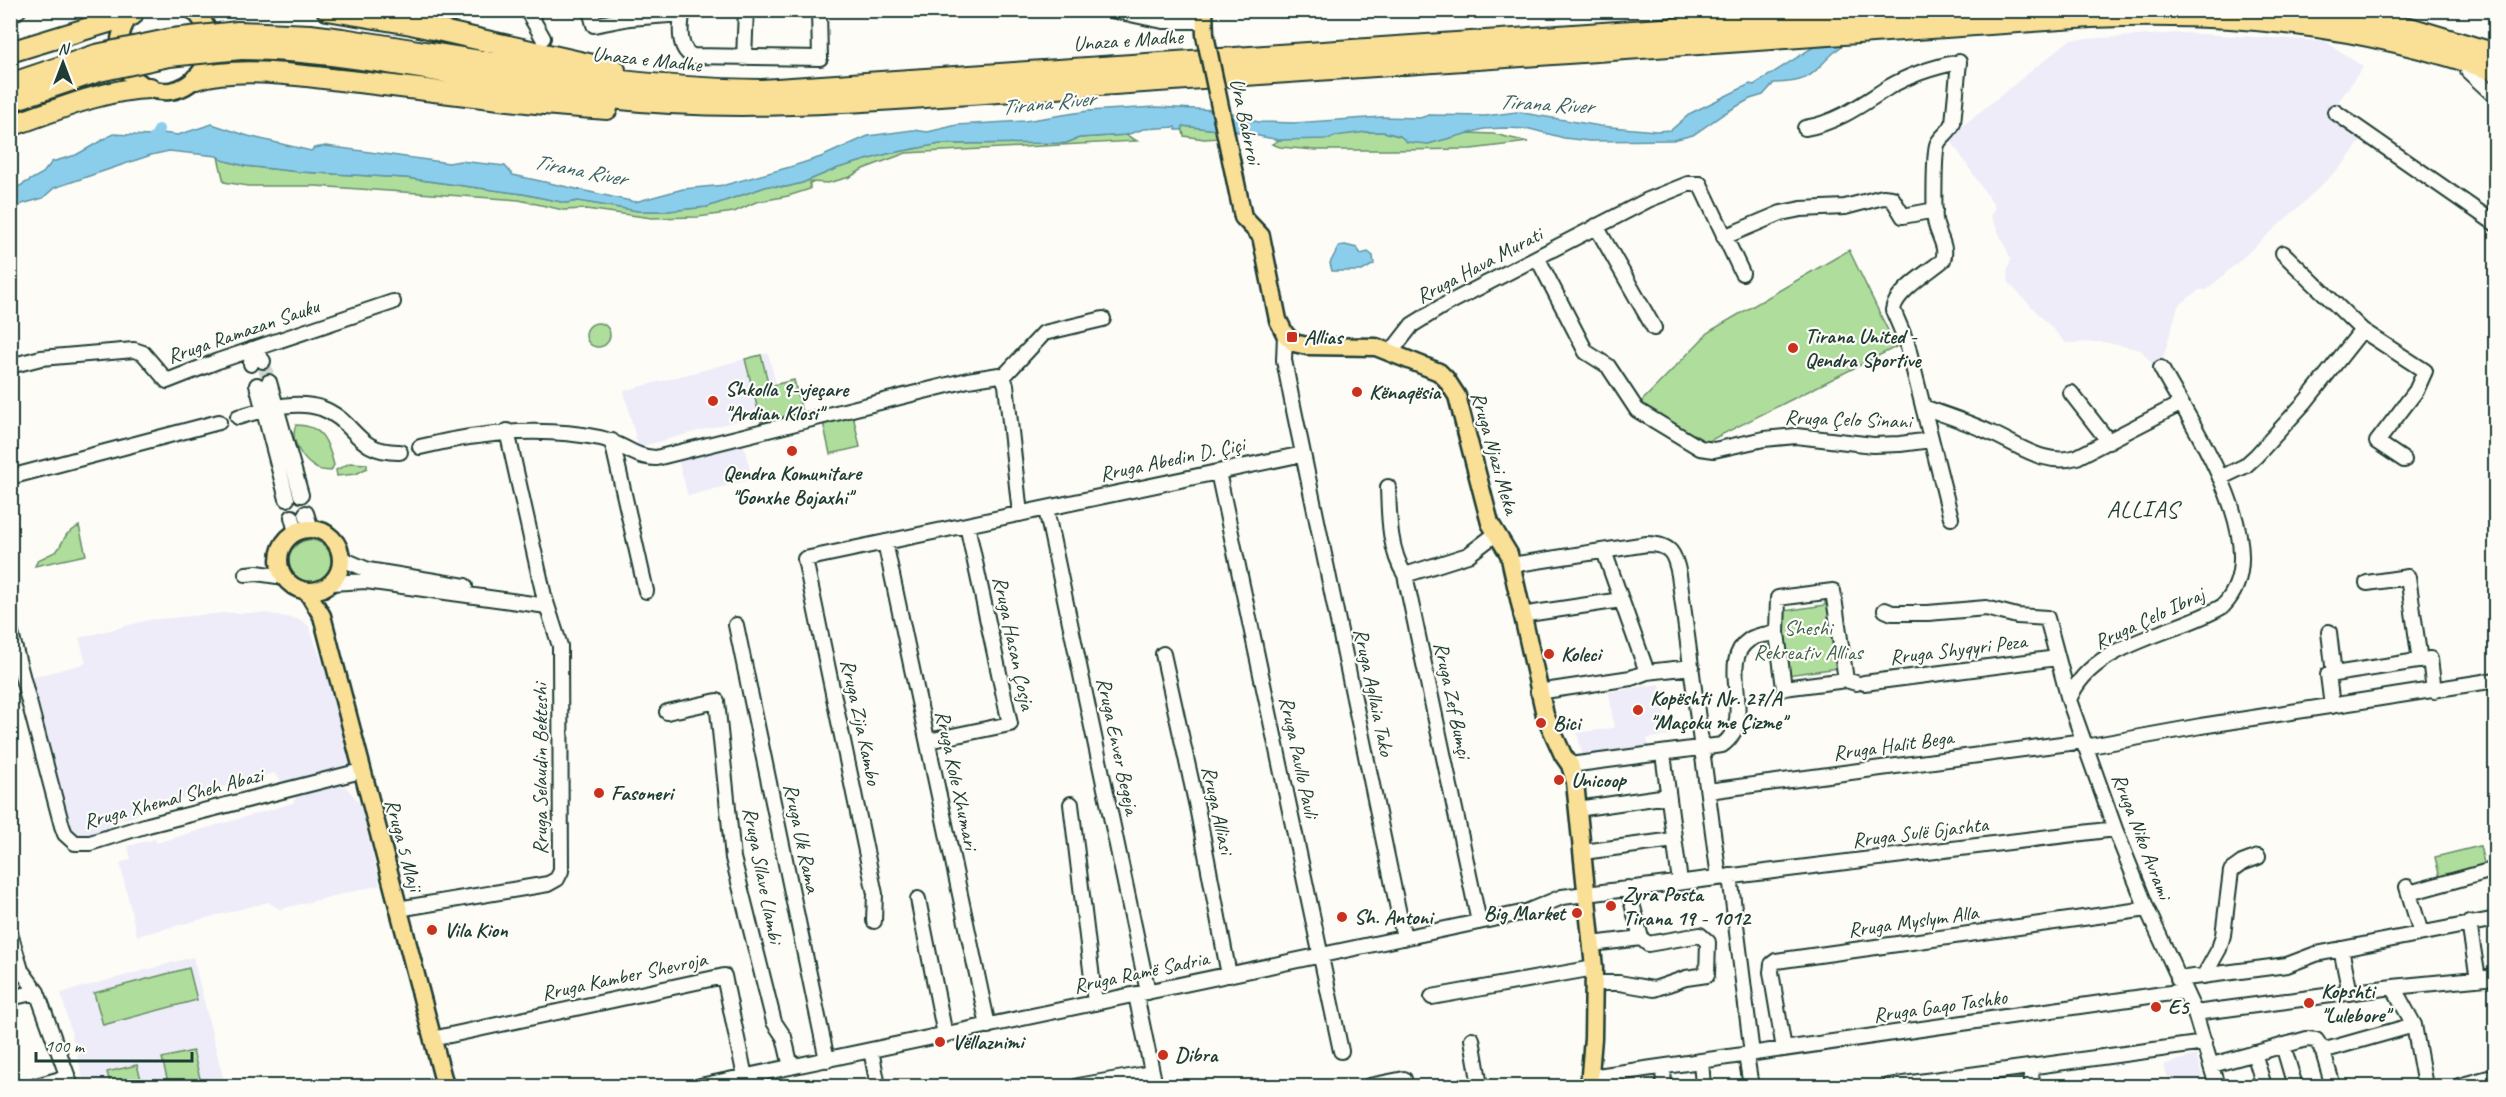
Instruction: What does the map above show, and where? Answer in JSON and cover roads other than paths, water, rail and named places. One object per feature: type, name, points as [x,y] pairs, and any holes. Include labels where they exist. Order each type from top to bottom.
[{"type":"highway","points":[[327,10],[411,24],[642,74],[731,80],[892,74],[938,76]]},
{"type":"highway","name":"Unaza e Madhe","points":[[944,96],[1761,40],[1901,22],[1942,10]]},
{"type":"highway","points":[[2325,10],[2413,29],[2496,54]]},
{"type":"highway","points":[[2370,10],[2421,22],[2496,45]]},
{"type":"highway","points":[[10,52],[134,12]]},
{"type":"highway","points":[[2215,16],[2233,24],[2288,29],[2377,46],[2496,81]]},
{"type":"highway","name":"Unaza e Madhe","points":[[240,41],[286,33],[342,39],[568,74],[665,86],[732,89],[806,88],[938,76],[1787,21],[1901,22],[2215,16],[2282,21],[2359,33],[2496,71]]},
{"type":"highway","points":[[10,84],[98,63],[170,56],[240,41],[608,98],[677,104],[759,106],[944,96]]},
{"type":"highway","points":[[10,101],[98,63]]},
{"type":"highway","points":[[196,80],[210,75],[227,74],[294,75],[556,106],[724,114],[845,111],[889,107],[944,96]]},
{"type":"highway","points":[[10,126],[111,93],[150,88]]},
{"type":"main road","points":[[134,12],[121,34],[121,56],[131,76],[150,88],[173,90],[196,80],[207,61],[210,44],[206,26],[193,10]]},
{"type":"main road","name":"Ura Babrroi","points":[[1204,22],[1243,217],[1262,237],[1278,320],[1285,334]]},
{"type":"main road","name":"Rruga Njazi Meka","points":[[1285,334],[1294,343],[1306,346],[1367,346],[1391,352],[1439,372],[1452,386],[1457,396],[1487,515],[1507,548],[1538,692],[1552,734],[1570,765],[1575,782],[1588,893],[1594,975],[1589,1082]]},
{"type":"main road","points":[[281,571],[282,546],[301,523],[320,531],[334,541],[340,558]]},
{"type":"main road","name":"Rruga 5 Maji","points":[[322,616],[329,584],[336,576],[340,558]]},
{"type":"main road","name":"Rruga 5 Maji","points":[[281,571],[295,587],[307,591],[322,616],[445,1086]]},
{"type":"main road","points":[[307,591],[329,584]]},
{"type":"street","points":[[10,16],[17,14],[19,10]]},
{"type":"street","points":[[527,10],[543,38]]},
{"type":"street","points":[[590,10],[594,25],[682,12],[682,46],[688,55],[820,58],[819,10]]},
{"type":"street","points":[[744,58],[746,10]]},
{"type":"street","points":[[1111,10],[1162,21],[1204,22]]},
{"type":"street","points":[[1805,128],[1846,114],[1918,72],[1959,62],[1952,128],[1942,136],[1936,152],[1936,228],[1946,253],[1943,260],[1905,291],[1894,305],[1893,310],[1911,358],[1951,518]]},
{"type":"street","points":[[2468,71],[2496,97]]},
{"type":"street","points":[[2335,112],[2496,224]]},
{"type":"street","name":"Rruga Hava Murati","points":[[1391,352],[1403,334],[1420,319],[1648,200],[1695,183],[1700,184],[1742,273]]},
{"type":"street","points":[[1724,237],[1781,213],[1845,207],[1883,197],[1892,198],[1903,216],[1935,210]]},
{"type":"street","points":[[1596,226],[1654,328]]},
{"type":"street","points":[[2283,253],[2362,330],[2425,371],[2416,391],[2377,442],[2404,460]]},
{"type":"street","name":"Rruga Çelo Sinani","points":[[1538,259],[1586,352],[1608,366],[1637,410],[1700,448],[1714,450],[1764,439],[1796,436],[1887,445],[1931,440]]},
{"type":"street","name":"Rruga Ramazan Sauku","points":[[10,366],[41,358],[134,350],[143,353],[167,381],[252,349],[393,302]]},
{"type":"street","points":[[1003,377],[1044,333],[1103,319]]},
{"type":"street","points":[[2220,478],[2245,466],[2256,456],[2306,401],[2362,330]]},
{"type":"street","points":[[1285,334],[1284,360],[1303,454]]},
{"type":"street","points":[[252,349],[257,363]]},
{"type":"street","name":"Rruga Çelo Ibraj","points":[[2068,700],[2082,678],[2106,659],[2124,648],[2215,611],[2229,599],[2237,585],[2242,556],[2233,515],[2220,478],[2161,368]]},
{"type":"street","points":[[420,447],[455,438],[507,431],[598,438],[612,441],[631,453],[656,458],[992,374],[1003,377]]},
{"type":"street","points":[[1003,377],[1006,385],[1020,514]]},
{"type":"street","points":[[263,384],[301,495]]},
{"type":"street","points":[[2071,393],[2109,442]]},
{"type":"street","points":[[1923,407],[1961,420],[2032,454],[2052,460],[2077,457],[2180,404]]},
{"type":"street","points":[[238,417],[270,409],[303,405],[321,408],[336,416],[370,448],[383,453],[400,452]]},
{"type":"street","points":[[270,409],[287,499]]},
{"type":"street","points":[[10,477],[219,422]]},
{"type":"street","name":"Rruga Selaudin Bekteshi","points":[[398,909],[548,884],[556,879],[561,871],[561,646],[545,601],[507,431]]},
{"type":"street","points":[[612,441],[646,591]]},
{"type":"street","name":"Rruga Abedin D. Çiçi","points":[[805,560],[1303,454]]},
{"type":"street","name":"Rruga Agllaia Tako","points":[[1303,454],[1404,938]]},
{"type":"street","name":"Rruga Pavllo Pavli","points":[[1218,472],[1341,1051]]},
{"type":"street","name":"Rruga Zef Bumçi","points":[[1388,487],[1389,519],[1394,547],[1399,566],[1405,574],[1479,922]]},
{"type":"street","name":"Rruga Enver Begeja","points":[[1046,509],[1142,993],[1154,1080]]},
{"type":"street","name":"Rruga Hasan Çosja","points":[[928,741],[1010,724],[967,525]]},
{"type":"street","name":"Rruga Njazi Meka","points":[[1405,574],[1468,555],[1497,533]]},
{"type":"street","name":"Rruga Kole Xhumari","points":[[885,542],[988,1026]]},
{"type":"street","points":[[1511,565],[1647,544],[1664,545],[1670,550],[1677,566],[1708,791],[1724,877],[1749,1054],[1751,1086]]},
{"type":"street","points":[[1604,550],[1647,672]]},
{"type":"street","points":[[340,558],[368,570],[545,601]]},
{"type":"street","name":"Rruga Zija Kambo","points":[[805,560],[875,894],[874,921]]},
{"type":"street","points":[[251,574],[281,571]]},
{"type":"street","points":[[2367,583],[2408,577],[2420,661]]},
{"type":"street","points":[[329,584],[366,581],[545,601]]},
{"type":"street","name":"Rruga Shyqyri Peza","points":[[1855,682],[1833,591],[1778,598],[1777,633],[1784,688],[1855,682],[2057,658]]},
{"type":"street","points":[[1521,615],[1621,600]]},
{"type":"street","name":"Rruga Niko Avrami","points":[[1886,610],[1892,613],[1928,613],[1986,608],[2017,616],[2047,618],[2068,700],[2146,909],[2195,1013],[2217,1086]]},
{"type":"street","name":"Rruga Uk Rama","points":[[736,625],[827,1060]]},
{"type":"street","name":"Rruga Xhemal Sheh Abazi","points":[[10,630],[62,826],[65,834],[75,843],[90,843],[148,825],[361,771]]},
{"type":"street","points":[[2329,632],[2334,674]]},
{"type":"street","points":[[1570,765],[1703,749],[1722,745],[1730,740],[1735,732],[1738,711],[1736,666],[1742,647],[1748,640],[1757,636],[1777,633]]},
{"type":"street","name":"Rruga Alliasi","points":[[1163,654],[1197,807],[1229,975]]},
{"type":"street","points":[[2332,705],[2328,675],[2430,659],[2434,691]]},
{"type":"street","points":[[1538,692],[1631,678],[1647,672],[1692,667]]},
{"type":"street","name":"Rruga Halit Bega","points":[[1708,791],[2085,744],[2496,680]]},
{"type":"street","name":"Rruga Sllave Llambi","points":[[667,712],[717,701],[733,858],[774,1022],[784,1037],[791,1067]]},
{"type":"street","points":[[1663,754],[1680,882]]},
{"type":"street","points":[[1577,809],[1668,796]]},
{"type":"street","points":[[1071,804],[1095,1003]]},
{"type":"street","name":"Rruga Sulë Gjashta","points":[[1588,893],[2115,829]]},
{"type":"street","points":[[1583,852],[1674,840]]},
{"type":"street","points":[[2204,976],[2219,949],[2223,935],[2231,871],[2242,863],[2258,858]]},
{"type":"street","points":[[2421,933],[2408,890],[2496,869]]},
{"type":"street","points":[[1432,998],[1594,975],[1619,983],[1654,989],[1686,978],[1707,975],[1708,942],[1705,937],[1700,935],[1648,944],[1641,938],[1628,888]]},
{"type":"street","name":"Rruga Ramë Sadria","points":[[700,1086],[1526,912],[1553,899],[1588,893]]},
{"type":"street","points":[[918,899],[945,1035]]},
{"type":"street","name":"Rruga Myslym Alla","points":[[1784,1049],[1771,972],[1772,964],[1781,960],[2146,909]]},
{"type":"street","name":"Rruga Gaqo Tashko","points":[[1589,1082],[1663,1066],[1784,1049],[2181,985],[2204,976],[2287,966],[2316,954],[2496,919]]},
{"type":"street","points":[[2469,923],[2478,979]]},
{"type":"street","points":[[10,933],[21,970],[38,992],[69,1082],[36,1086]]},
{"type":"street","points":[[1592,944],[1641,938]]},
{"type":"street","points":[[2341,949],[2350,993]]},
{"type":"street","name":"Rruga Kamber Shevroja","points":[[432,1039],[723,976],[745,1077]]},
{"type":"street","points":[[2195,1013],[2393,987],[2496,977]]},
{"type":"street","points":[[2393,987],[2414,1025],[2425,1086]]},
{"type":"street","points":[[10,998],[38,992]]},
{"type":"street","points":[[2322,1051],[2414,1025]]},
{"type":"street","points":[[1472,1039],[1480,1086]]},
{"type":"street","points":[[2212,1065],[2311,1039],[2319,1043],[2333,1086]]},
{"type":"street","points":[[1889,1086],[1969,1082],[2030,1069],[2205,1043]]},
{"type":"street","points":[[2283,1046],[2295,1086]]},
{"type":"street","points":[[871,1050],[878,1086]]},
{"type":"street","points":[[2254,1053],[2264,1086]]},
{"type":"street","points":[[1701,1061],[1703,1086]]},
{"type":"street","points":[[1663,1066],[1664,1086]]},
{"type":"street","points":[[2030,1069],[2033,1086]]},
{"type":"street","points":[[2459,1086],[2496,1076]]},
{"type":"street","points":[[1369,1086],[1404,1079]]},
{"type":"street","points":[[1078,1086],[1154,1080]]},
{"type":"water","points":[[1862,11],[1876,27],[1842,46],[1814,73],[1800,80],[1774,83],[1763,95],[1750,99],[1725,113],[1693,135],[1673,140],[1589,141],[1564,138],[1530,129],[1505,128],[1484,129],[1428,144],[1407,142],[1400,136],[1384,132],[1335,136],[1330,139],[1279,140],[1234,131],[1231,112],[1245,119],[1259,122],[1294,123],[1382,117],[1420,118],[1429,115],[1485,116],[1517,112],[1600,126],[1656,131],[1671,130],[1691,113],[1750,84],[1754,85],[1812,48]]},
{"type":"water","points":[[1156,107],[1215,110],[1218,130],[1183,126],[1182,130],[1176,130],[1175,127],[1144,129],[1126,135],[1079,138],[1066,143],[940,144],[887,154],[838,168],[786,187],[768,186],[707,207],[668,211],[638,211],[578,201],[566,203],[523,194],[406,178],[300,172],[245,166],[222,160],[217,156],[169,151],[54,188],[43,198],[22,204],[11,213],[11,191],[43,173],[52,162],[76,155],[113,134],[178,135],[212,124],[248,136],[311,151],[314,148],[326,146],[449,163],[460,161],[505,166],[513,175],[635,202],[683,189],[725,185],[790,167],[821,157],[868,136],[913,130],[928,132],[957,125],[1025,121],[1088,111]]},
{"type":"water","points":[[1339,246],[1357,248],[1361,254],[1368,252],[1373,256],[1374,264],[1362,271],[1332,271],[1330,263]]},
{"type":"waterway","points":[[2486,10],[2489,14]]},
{"type":"waterway","points":[[149,146],[159,129]]},
{"type":"tunnel","points":[[263,361],[269,382]]},
{"type":"place","name":"Allias","points":[[1292,337]]},
{"type":"place","name":"Tirana United - Qendra Sportive","points":[[1793,348]]},
{"type":"place","name":"Kënaqësia","points":[[1357,392]]},
{"type":"place","name":"Shkolla 9-vjeçare \"Ardian Klosi\"","points":[[713,401]]},
{"type":"place","name":"Qendra Komunitare \"Gonxhe Bojaxhi\"","points":[[792,451]]},
{"type":"place","name":"Koleci","points":[[1549,654]]},
{"type":"place","name":"Kopështi Nr. 27/A \"Maçoku me Çizme\"","points":[[1638,710]]},
{"type":"place","name":"Bici","points":[[1541,723]]},
{"type":"place","name":"Unicoop","points":[[1559,780]]},
{"type":"place","name":"Fasoneri","points":[[599,793]]},
{"type":"place","name":"Zyra Posta Tirana 19 - 1012","points":[[1611,906]]},
{"type":"place","name":"Big Market","points":[[1577,913]]},
{"type":"place","name":"Sh. Antoni","points":[[1342,917]]},
{"type":"place","name":"Vila Kion","points":[[432,930]]},
{"type":"place","name":"Kopshti \"Lulebore\"","points":[[2309,1003]]},
{"type":"place","name":"E5","points":[[2156,1007]]},
{"type":"place","name":"Vëllaznimi","points":[[940,1042]]},
{"type":"place","name":"Dibra","points":[[1163,1055]]},
{"type":"district","name":"ALLIAS","points":[[2143,509]]},
{"type":"water label","name":"Tirana River","points":[[1048,103]]},
{"type":"water label","name":"Tirana River","points":[[1546,104]]},
{"type":"water label","name":"Tirana River","points":[[580,170]]},
{"type":"park label","name":"Sheshi Rekreativ Allias","points":[[1808,640]]}]
